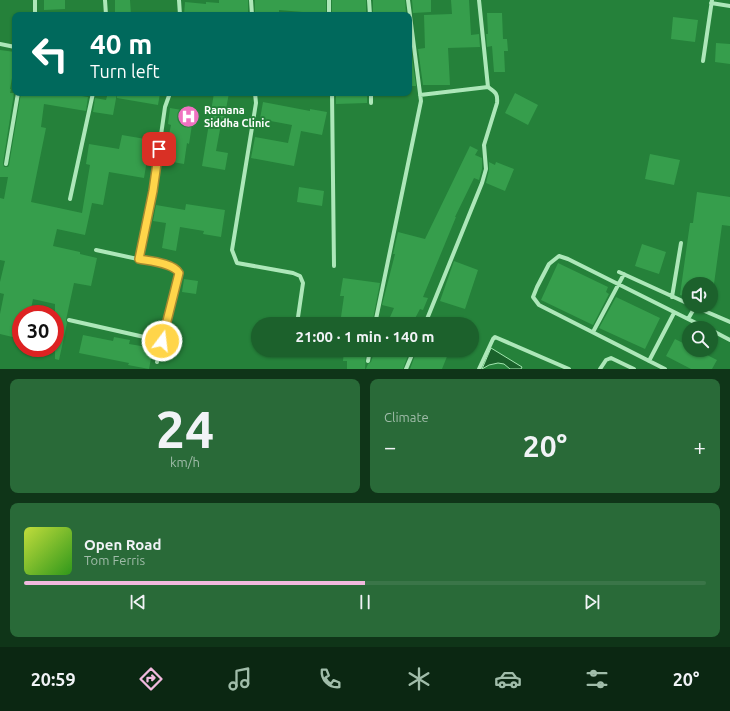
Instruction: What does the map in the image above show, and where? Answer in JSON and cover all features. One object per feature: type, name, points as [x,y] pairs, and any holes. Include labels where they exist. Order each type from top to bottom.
[{"type":"street","points":[[35,0],[35,12]]},
{"type":"street","points":[[105,0],[106,12]]},
{"type":"street","points":[[179,0],[180,12]]},
{"type":"street","points":[[251,0],[252,12]]},
{"type":"street","points":[[329,0],[329,12]]},
{"type":"street","points":[[369,0],[370,12]]},
{"type":"street","points":[[408,0],[410,12]]},
{"type":"street","points":[[479,0],[488,87]]},
{"type":"street","points":[[703,61],[711,2],[730,6]]},
{"type":"street","points":[[376,317],[421,101],[412,32]]},
{"type":"street","points":[[0,44],[12,46]]},
{"type":"street","points":[[420,95],[488,87],[496,92],[498,96],[484,145],[486,169],[482,183],[428,317]]},
{"type":"street","points":[[6,164],[17,96]]},
{"type":"street","points":[[70,199],[92,96]]},
{"type":"street","points":[[139,259],[153,191],[165,106],[169,96]]},
{"type":"street","points":[[255,96],[256,103],[232,250],[237,263],[293,273],[300,276],[304,283],[298,317]]},
{"type":"street","points":[[332,96],[334,266]]},
{"type":"street","points":[[371,96],[371,103]]},
{"type":"street","points":[[672,297],[681,243]]},
{"type":"street","points":[[96,250],[170,266],[179,273],[158,362]]},
{"type":"street","points":[[665,369],[539,305],[533,297],[548,264],[559,256],[692,321]]},
{"type":"street","points":[[619,272],[682,301]]},
{"type":"street","points":[[593,332],[624,274]]},
{"type":"street","points":[[649,361],[674,312]]},
{"type":"street","points":[[688,319],[691,313]]},
{"type":"street","points":[[710,313],[730,322]]},
{"type":"street","points":[[69,320],[162,341]]},
{"type":"street","points":[[718,334],[730,340]]},
{"type":"street","points":[[480,369],[493,339],[495,338],[569,369]]},
{"type":"street","points":[[368,361],[369,357]]},
{"type":"street","points":[[406,369],[411,357]]},
{"type":"street","points":[[600,369],[606,360],[611,358],[634,369]]},
{"type":"shaded area","points":[[491,348],[522,367],[521,369],[510,369],[504,364],[498,363],[489,365],[482,369]]},
{"type":"building","points":[[44,0],[65,0],[65,9],[44,10]]},
{"type":"building","points":[[115,0],[130,0],[131,12],[115,12]]},
{"type":"building","points":[[219,0],[248,0],[248,12],[184,12],[185,2],[206,4],[206,2],[219,3]]},
{"type":"building","points":[[255,0],[326,0],[326,12],[279,10],[279,12],[255,12]]},
{"type":"building","points":[[332,0],[366,0],[366,12],[332,12]]},
{"type":"building","points":[[373,0],[405,0],[406,12],[373,12]]},
{"type":"building","points":[[412,0],[431,0],[431,12],[413,13]]},
{"type":"building","points":[[451,0],[469,0],[471,35],[479,34],[480,47],[448,48],[450,85],[423,85],[418,49],[425,48],[424,15],[452,14]]},
{"type":"building","points":[[487,13],[502,13],[503,39],[507,39],[508,51],[504,51],[505,72],[494,72],[492,46],[487,47]]},
{"type":"building","points":[[673,17],[698,20],[695,42],[671,39]]},
{"type":"building","points":[[716,43],[730,44],[730,64],[715,62]]},
{"type":"building","points":[[0,50],[12,52],[12,78],[10,93],[12,93],[12,96],[14,96],[3,163],[4,167],[8,167],[9,165],[20,96],[88,97],[86,111],[44,104],[41,127],[46,128],[31,202],[82,213],[90,165],[86,164],[89,144],[119,149],[122,135],[151,140],[151,143],[156,144],[154,159],[148,158],[147,160],[144,178],[109,172],[103,205],[92,203],[85,235],[57,229],[53,246],[80,252],[80,254],[97,258],[91,286],[74,283],[64,337],[64,305],[55,305],[33,299],[32,305],[12,305],[12,337],[0,334],[0,314],[4,294],[0,293],[0,282],[5,261],[0,260],[0,198],[4,199],[8,177],[0,177]]},
{"type":"building","points":[[412,56],[416,86],[412,86]]},
{"type":"building","points":[[515,93],[538,105],[528,125],[505,113]]},
{"type":"building","points":[[107,96],[116,96],[113,115],[93,112],[95,98],[106,100]]},
{"type":"building","points":[[117,96],[160,96],[158,105],[117,98]]},
{"type":"building","points":[[214,96],[228,96],[216,151],[228,153],[225,170],[202,166]]},
{"type":"building","points":[[336,96],[367,96],[367,103],[336,104]]},
{"type":"building","points":[[263,102],[310,111],[310,109],[327,112],[322,135],[301,131],[294,166],[251,158],[255,137],[288,143],[292,125],[260,119]]},
{"type":"building","points":[[170,108],[194,112],[184,164],[161,160],[163,145],[167,145],[171,125],[168,124]]},
{"type":"building","points":[[470,146],[478,150],[475,155],[482,158],[482,169],[479,180],[474,178],[455,217],[423,297],[428,298],[423,310],[420,309],[416,317],[390,317],[394,308],[382,305],[395,254],[393,254],[398,232],[425,239]]},
{"type":"building","points":[[650,154],[680,160],[674,185],[645,179]]},
{"type":"building","points":[[489,162],[495,165],[496,162],[514,169],[505,191],[486,183]]},
{"type":"building","points":[[299,187],[324,191],[322,206],[297,202]]},
{"type":"building","points":[[697,192],[730,197],[730,226],[722,225],[715,277],[682,277],[690,223],[693,223]]},
{"type":"building","points":[[186,204],[225,210],[221,237],[203,234],[204,231],[180,227],[176,251],[162,248],[166,223],[153,221],[156,205],[185,210]]},
{"type":"building","points":[[642,244],[666,252],[659,274],[635,266]]},
{"type":"building","points":[[454,261],[478,270],[465,309],[440,301]]},
{"type":"building","points":[[558,263],[608,287],[606,292],[609,294],[593,325],[541,300]]},
{"type":"building","points":[[343,278],[380,283],[373,317],[341,317],[344,296],[340,296]]},
{"type":"building","points":[[184,279],[198,281],[196,294],[182,292]]},
{"type":"building","points":[[682,281],[682,295],[680,295]]},
{"type":"building","points":[[616,297],[660,318],[645,349],[599,328]]},
{"type":"building","points":[[83,335],[113,341],[114,337],[130,340],[129,344],[153,348],[149,369],[128,365],[129,363],[79,353]]},
{"type":"building","points":[[675,339],[682,342],[682,357],[711,357],[717,360],[712,369],[691,369],[666,356]]},
{"type":"building","points":[[55,357],[60,357],[59,360],[55,359]]},
{"type":"building","points":[[343,357],[366,357],[365,369],[347,369],[347,361],[343,361]]},
{"type":"building","points":[[373,357],[407,357],[403,369],[366,369],[368,364],[371,362]]},
{"type":"building","points":[[414,357],[447,357],[442,369],[410,369]]},
{"type":"place","name":"Ramana Siddha Clinic","points":[[188,116]]},
{"type":"route","points":[[159,149],[153,191],[139,259],[170,266],[179,273],[162,341]]}]
